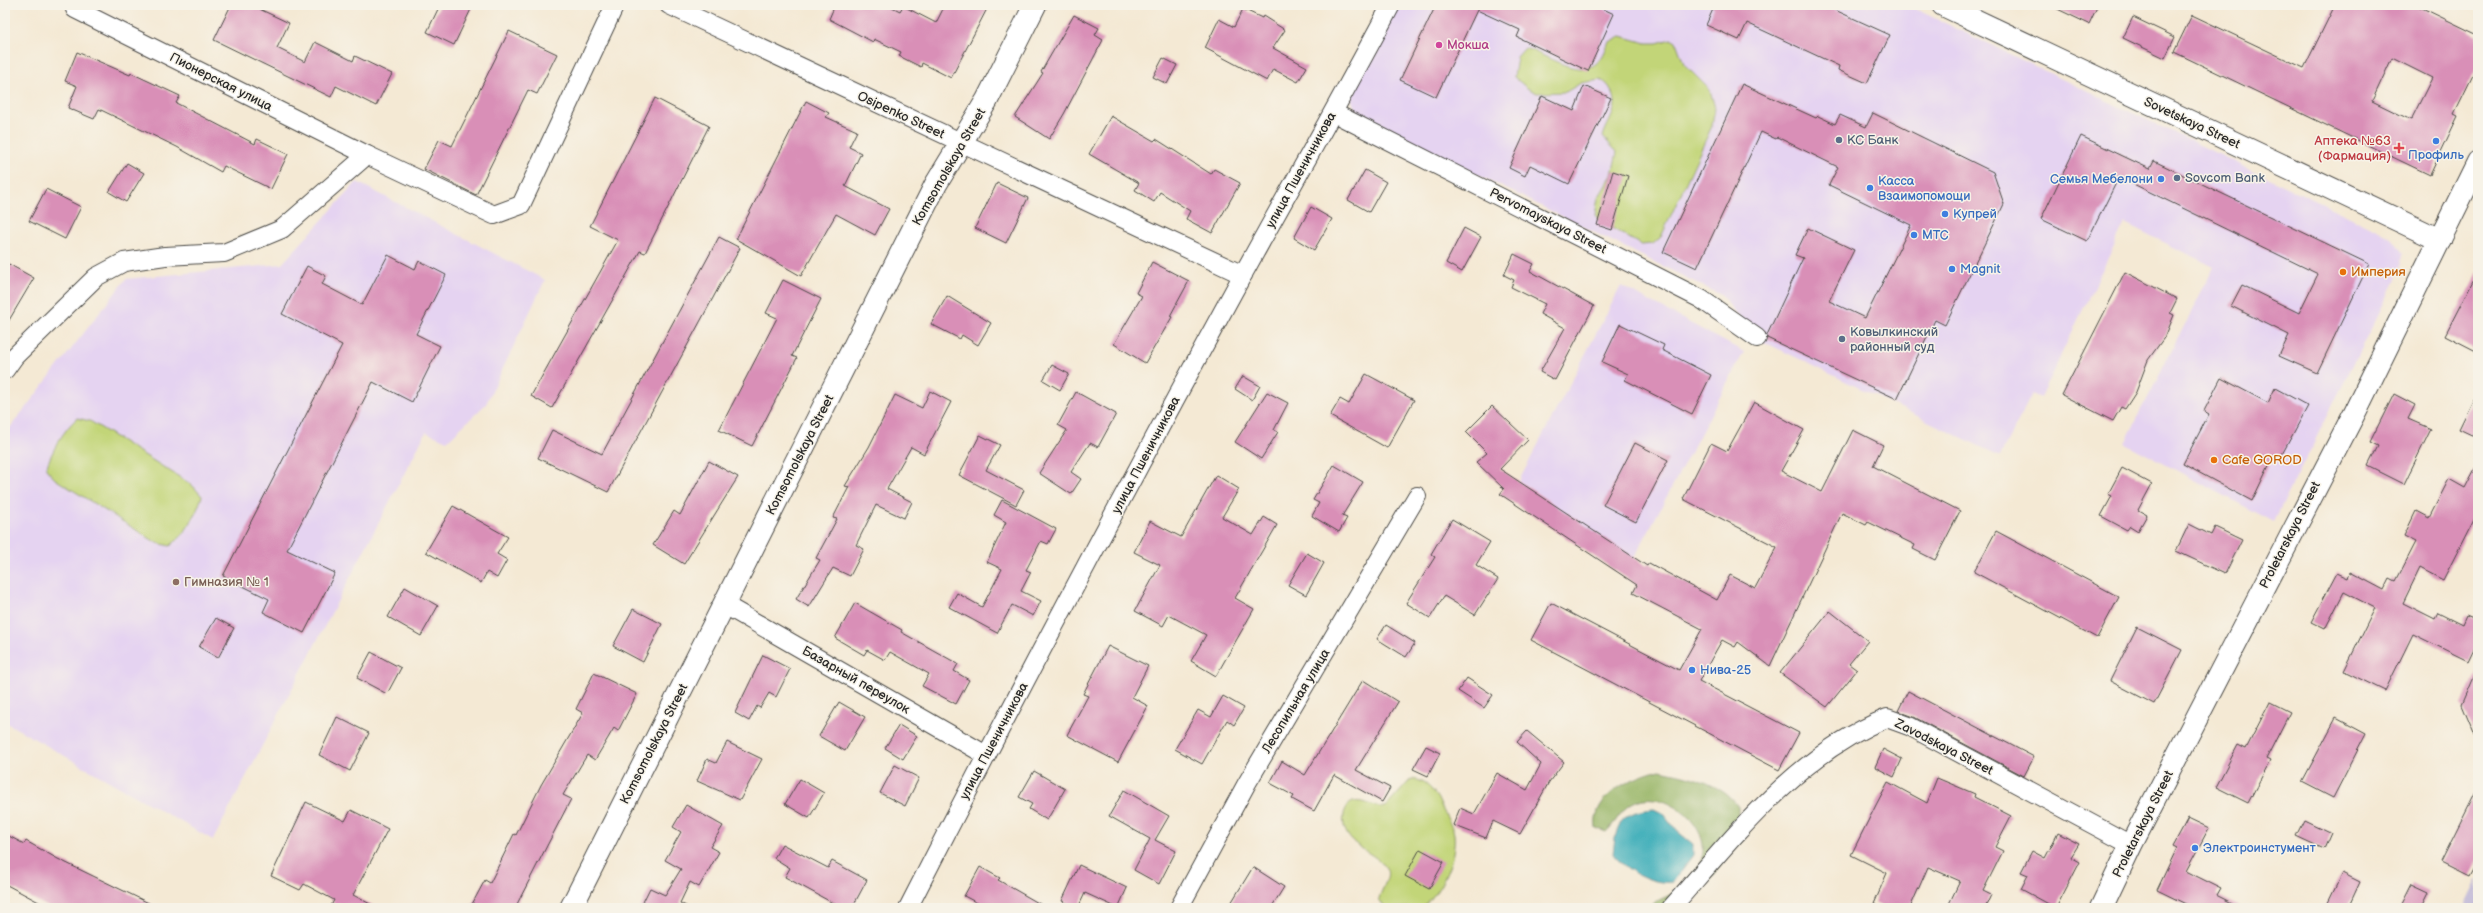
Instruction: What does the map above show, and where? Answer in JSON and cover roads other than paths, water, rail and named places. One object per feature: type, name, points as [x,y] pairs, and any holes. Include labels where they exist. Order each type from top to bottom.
[{"type":"street","name":"Пионерская улица","points":[[75,9],[367,154],[494,215],[521,205],[615,5]]},
{"type":"street","name":"Osipenko Street","points":[[669,5],[1242,275]]},
{"type":"street","name":"Komsomolskaya Street","points":[[571,908],[936,184],[962,144],[1035,5]]},
{"type":"street","name":"улица Пшеничникова","points":[[908,908],[986,755],[1242,275],[1334,113],[1391,5]]},
{"type":"street","name":"Sovetskaya Street","points":[[1943,5],[2440,240]]},
{"type":"street","name":"Pervomayskaya Street","points":[[1334,113],[1700,299],[1756,338]]},
{"type":"street","points":[[5,370],[15,356],[96,277],[124,262],[165,256],[224,253],[282,229],[367,154]]},
{"type":"street","name":"Proletarskaya Street","points":[[2101,908],[2131,845],[2356,410],[2478,162]]},
{"type":"street","name":"Лесопильная улица","points":[[1179,908],[1247,783],[1417,496]]},
{"type":"street","name":"Базарный переулок","points":[[725,605],[986,755]]},
{"type":"street","name":"Zavodskaya Street","points":[[1671,908],[1754,815],[1798,773],[1867,726],[1887,718],[1909,726],[2131,845]]},
{"type":"water","points":[[1654,809],[1664,814],[1677,831],[1693,844],[1693,855],[1673,882],[1648,879],[1624,866],[1613,854],[1616,834],[1622,821],[1627,816],[1634,813]]},
{"type":"place","name":"Мокша","points":[[1439,45]]},
{"type":"place","name":"КС Банк","points":[[1839,140]]},
{"type":"place","name":"Профиль","points":[[2436,141]]},
{"type":"place","name":"Аптека №63 (Фармация)","points":[[2399,148]]},
{"type":"place","name":"Sovcom Bank","points":[[2177,178]]},
{"type":"place","name":"Семья Мебелони","points":[[2161,179]]},
{"type":"place","name":"Касса Взаимопомощи","points":[[1870,188]]},
{"type":"place","name":"Купрей","points":[[1945,214]]},
{"type":"place","name":"МТС","points":[[1914,235]]},
{"type":"place","name":"Magnit","points":[[1952,269]]},
{"type":"place","name":"Империя","points":[[2343,272]]},
{"type":"place","name":"Ковылкинский районный суд","points":[[1842,339]]},
{"type":"place","name":"Cafe GOROD","points":[[2214,460]]},
{"type":"place","name":"Гимназия № 1","points":[[176,582]]},
{"type":"place","name":"Нива-25","points":[[1692,670]]},
{"type":"place","name":"Электроинстумент","points":[[2195,848]]}]
